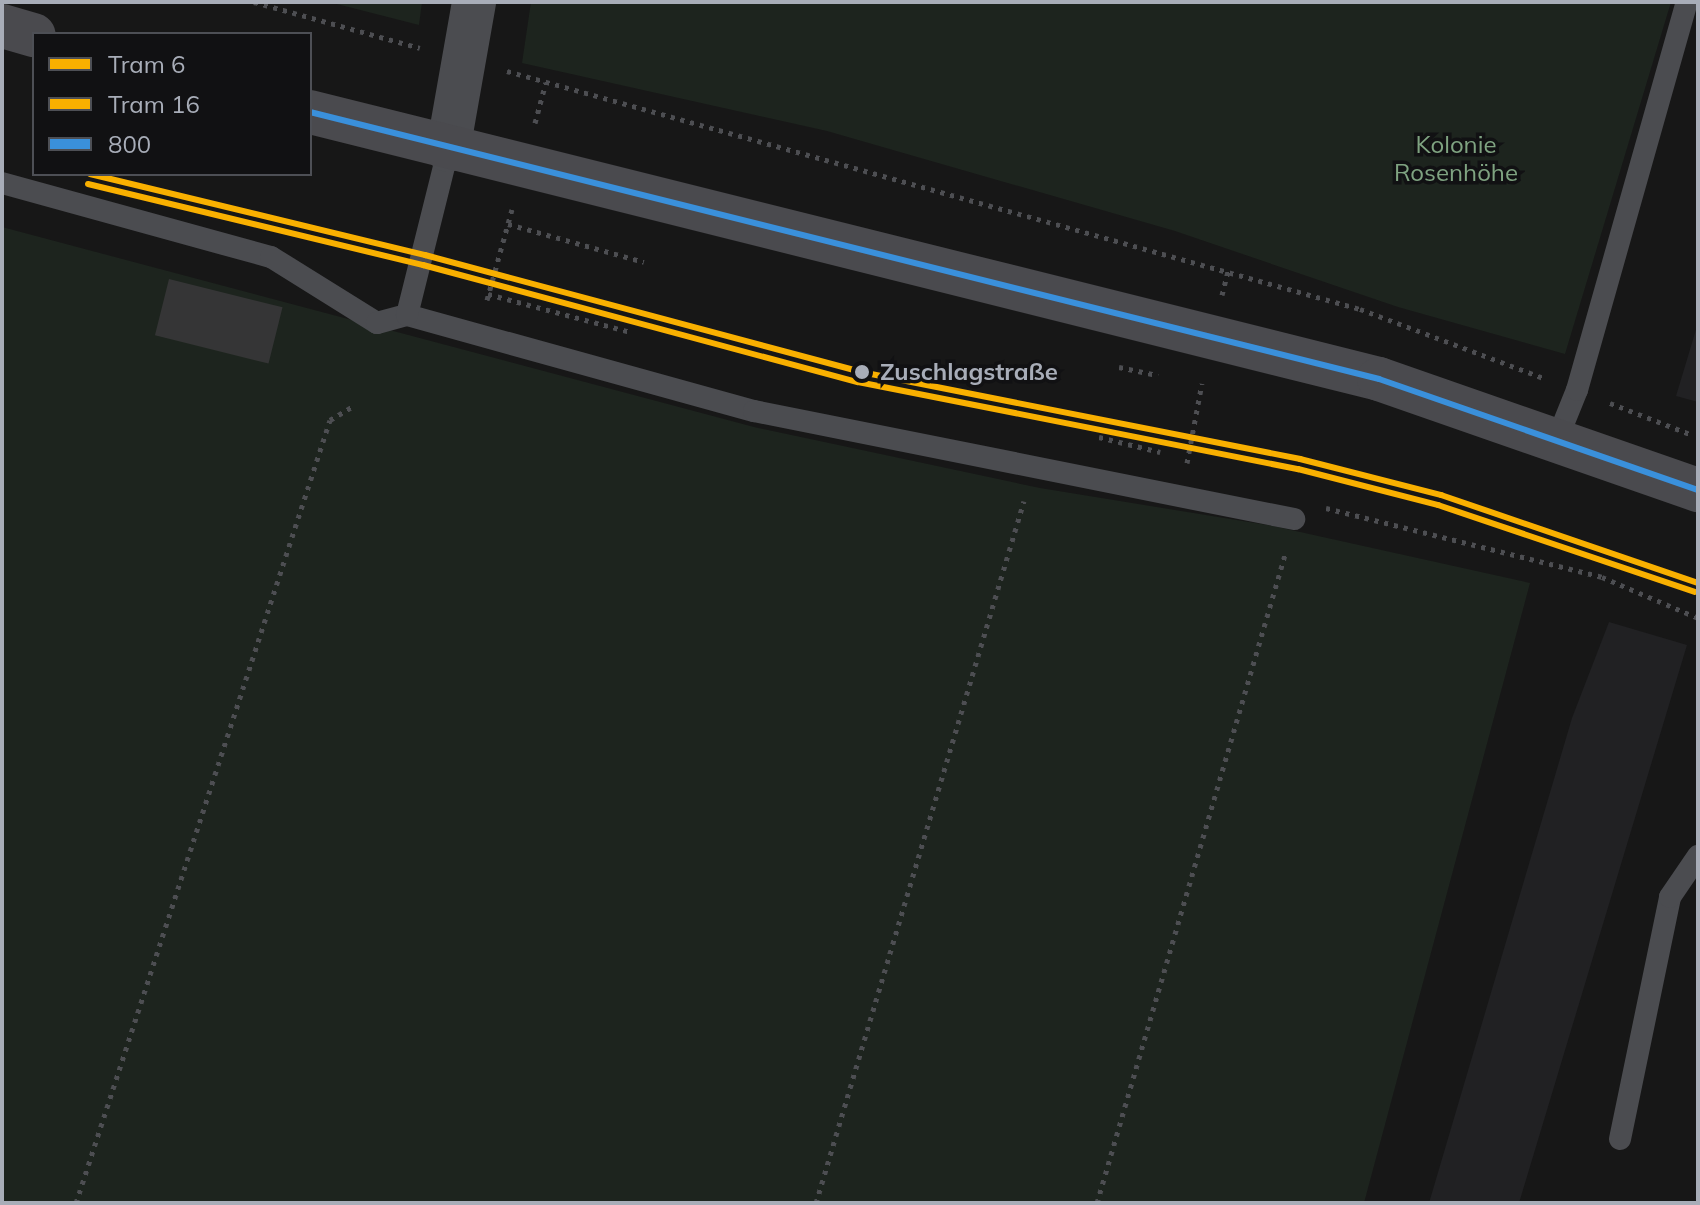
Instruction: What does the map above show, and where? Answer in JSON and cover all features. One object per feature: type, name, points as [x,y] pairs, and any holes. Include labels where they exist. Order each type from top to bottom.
[{"type":"main road","points":[[2,26],[32,34]]},
{"type":"main road","points":[[312,113],[448,150],[1379,379],[1558,437],[1698,490]]},
{"type":"street","points":[[448,150],[474,2]]},
{"type":"lane","points":[[1558,437],[1577,390],[1687,2]]},
{"type":"lane","points":[[407,315],[448,150]]},
{"type":"lane","points":[[2,183],[271,257],[377,323],[407,315],[754,411],[1294,519]]},
{"type":"lane","points":[[1620,1139],[1670,897],[1698,856]]},
{"type":"path","points":[[254,2],[1360,309],[1698,437]]},
{"type":"path","points":[[508,224],[644,262]]},
{"type":"path","points":[[488,294],[631,332]]},
{"type":"path","points":[[1119,367],[1145,373]]},
{"type":"path","points":[[76,1203],[330,420],[353,406]]},
{"type":"path","points":[[1099,437],[1127,444]]},
{"type":"path","points":[[816,1203],[1034,469]]},
{"type":"path","points":[[1097,1203],[1294,519],[1327,508],[1602,577],[1698,618]]},
{"type":"shaded area","points":[[1698,323],[1698,402],[1676,396]]},
{"type":"shaded area","points":[[1609,622],[1687,645],[1519,1203],[1429,1203],[1572,718]]},
{"type":"green space","points":[[329,2],[422,2],[419,25]]},
{"type":"green space","name":"Kolonie Rosenhöhe","points":[[531,2],[1671,2],[1565,354],[1398,307],[1175,231],[827,131],[522,63]]},
{"type":"green space","points":[[2,227],[754,427],[1040,488],[1273,526],[1530,583],[1364,1203],[2,1203]]},
{"type":"building","points":[[169,279],[283,307],[268,364],[155,335]]},
{"type":"tram line","name":"6","points":[[98,176],[425,255],[861,372],[1300,459],[1441,495],[1698,583]]},
{"type":"tram line","name":"16","points":[[88,184],[423,265],[858,382],[1298,469],[1438,505],[1695,592]]},
{"type":"transit line","name":"800","points":[[312,112],[1379,379],[1698,490]]},
{"type":"place","name":"Zuschlagstraße","points":[[862,372]]}]
